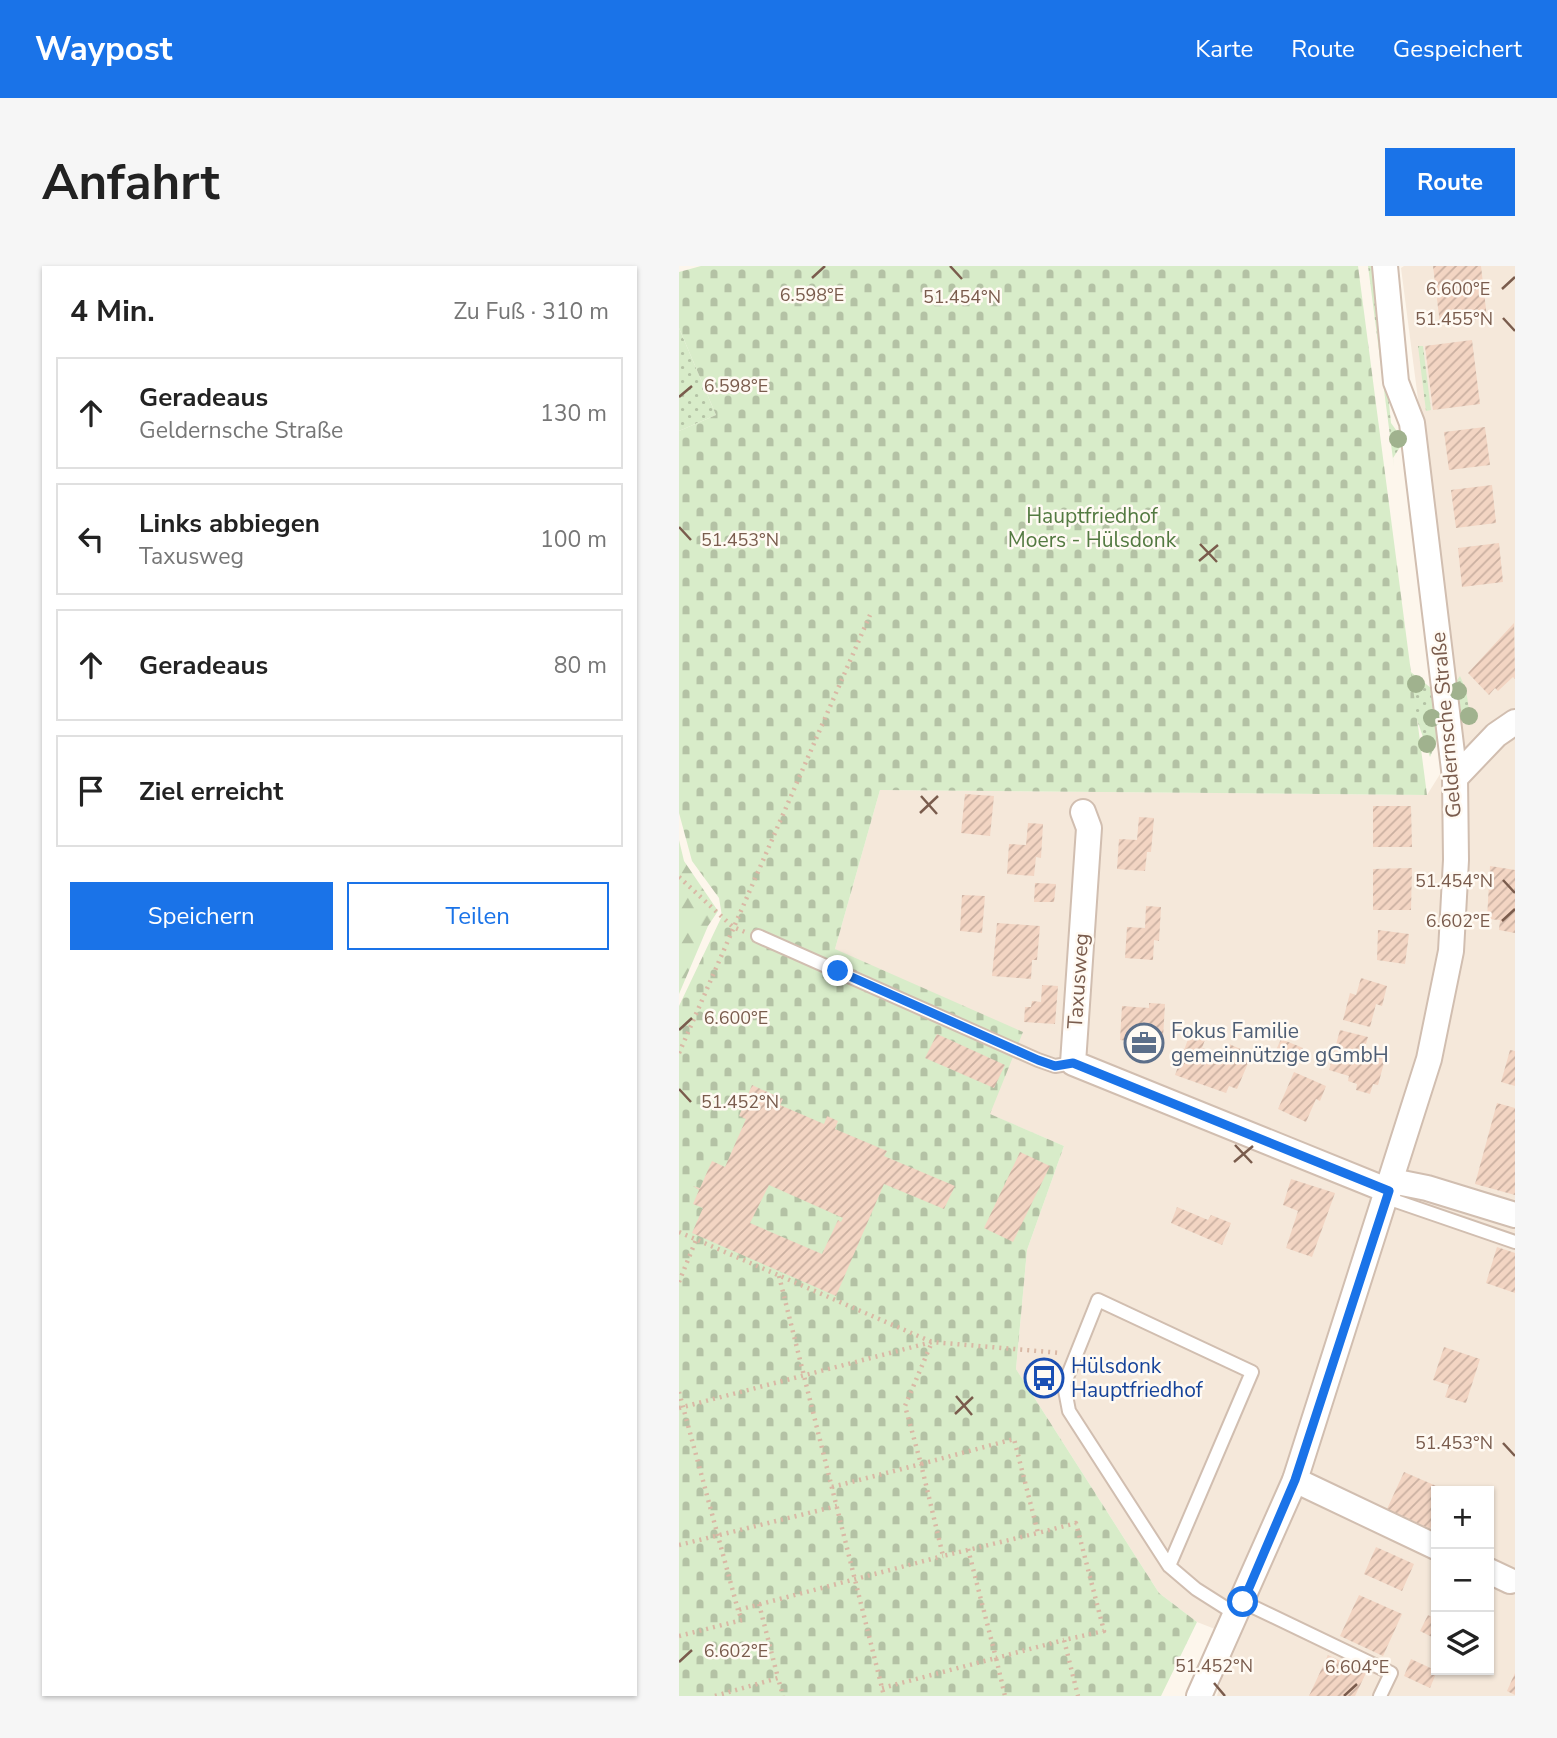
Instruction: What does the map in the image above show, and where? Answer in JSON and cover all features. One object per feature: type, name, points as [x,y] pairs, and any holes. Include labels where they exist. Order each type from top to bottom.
[{"type":"street","name":"Geldernsche Straße","points":[[1199,1696],[1295,1480],[1429,1059],[1451,951],[1456,860],[1455,778],[1412,423],[1396,382],[1396,358],[1385,266]]},
{"type":"street","points":[[1455,778],[1496,735],[1515,722]]},
{"type":"street","name":"Taxusweg","points":[[1073,1063],[1089,828],[1083,812]]},
{"type":"street","points":[[1073,1063],[1389,1190],[1427,1188],[1515,1215]]},
{"type":"street","points":[[1295,1480],[1431,1545]]},
{"type":"lane","points":[[758,936],[1038,1060],[1055,1066],[1073,1063]]},
{"type":"lane","points":[[1389,1190],[1515,1242]]},
{"type":"lane","points":[[1169,1566],[1252,1372],[1098,1300],[1064,1385],[1069,1411],[1169,1566],[1196,1589],[1391,1673],[1380,1696]]},
{"type":"path","points":[[679,1053],[870,615]]},
{"type":"path","points":[[679,877],[733,927]]},
{"type":"path","points":[[679,1232],[932,1342],[1075,1354]]},
{"type":"path","points":[[679,1282],[696,1240]]},
{"type":"path","points":[[778,1275],[883,1696]]},
{"type":"path","points":[[681,1408],[932,1342]]},
{"type":"path","points":[[932,1342],[905,1406],[943,1556]]},
{"type":"path","points":[[679,1392],[681,1408],[742,1620],[679,1636]]},
{"type":"path","points":[[832,1487],[1014,1439],[1038,1533]]},
{"type":"path","points":[[679,1545],[837,1506]]},
{"type":"path","points":[[738,1610],[1076,1523],[1104,1631],[882,1688]]},
{"type":"path","points":[[968,1549],[1005,1696]]},
{"type":"path","points":[[759,1604],[783,1696]]},
{"type":"path","points":[[1064,1640],[1078,1696]]},
{"type":"path","points":[[716,1696],[778,1678]]},
{"type":"shaded area","points":[[1404,266],[1515,266],[1515,1696],[1217,1696],[1233,1636],[1197,1622],[1159,1593],[1016,1369],[1027,1250],[1064,1146],[989,1114],[835,949],[880,790],[1427,795],[1462,739],[1401,268]]},
{"type":"green space","name":"Hauptfriedhof Moers - Hülsdonk","points":[[701,266],[1358,266],[1427,795],[880,790],[835,949],[1023,1032],[990,1114],[1064,1146],[1027,1250],[1016,1369],[1159,1593],[1197,1622],[1161,1696],[679,1696],[679,1006],[722,916],[719,898],[692,861],[679,813],[679,431],[716,415],[679,328],[679,272]]},
{"type":"green space","points":[[1368,266],[1375,266],[1391,423],[1404,441],[1393,458],[1394,467]]},
{"type":"green space","points":[[679,328],[716,415],[679,431]]},
{"type":"green space","points":[[1418,346],[1423,346],[1431,410],[1426,411]]},
{"type":"green space","points":[[1407,669],[1436,692],[1439,736],[1430,757],[1417,720]]},
{"type":"green space","points":[[1460,676],[1466,690],[1471,722],[1458,720],[1450,690]]},
{"type":"green space","points":[[679,840],[684,861],[718,911],[708,926],[679,994]]},
{"type":"building","points":[[1433,266],[1481,266],[1487,318],[1440,324]]},
{"type":"building","points":[[1472,340],[1480,404],[1433,410],[1425,346]]},
{"type":"building","points":[[1485,427],[1490,465],[1449,470],[1444,432]]},
{"type":"building","points":[[1492,485],[1496,523],[1456,528],[1451,490]]},
{"type":"building","points":[[1499,543],[1503,582],[1462,587],[1458,548]]},
{"type":"building","points":[[1514,623],[1515,679],[1513,677],[1498,691],[1495,688],[1489,695],[1468,673]]},
{"type":"building","points":[[965,794],[994,796],[990,836],[961,833]]},
{"type":"building","points":[[1373,806],[1411,806],[1412,847],[1373,847]]},
{"type":"building","points":[[1139,817],[1154,818],[1151,852],[1147,852],[1145,871],[1117,869],[1119,839],[1137,840]]},
{"type":"building","points":[[1028,823],[1043,824],[1041,858],[1036,857],[1034,876],[1007,874],[1009,844],[1026,845]]},
{"type":"building","points":[[1490,866],[1515,870],[1515,933],[1499,930],[1500,920],[1487,919]]},
{"type":"building","points":[[1412,868],[1411,910],[1373,910],[1373,869]]},
{"type":"building","points":[[1035,883],[1056,884],[1054,902],[1034,902]]},
{"type":"building","points":[[962,895],[985,896],[982,933],[960,931]]},
{"type":"building","points":[[1146,906],[1161,907],[1159,941],[1154,940],[1153,960],[1125,958],[1127,927],[1145,928]]},
{"type":"building","points":[[997,923],[1040,926],[1037,960],[1032,960],[1031,979],[992,976]]},
{"type":"building","points":[[1378,930],[1409,934],[1405,964],[1377,960]]},
{"type":"building","points":[[1361,978],[1387,986],[1382,1006],[1376,1004],[1370,1027],[1343,1020],[1350,993],[1356,995]]},
{"type":"building","points":[[1042,985],[1058,986],[1055,1024],[1024,1022],[1025,1007],[1031,1007],[1032,1001],[1041,1002]]},
{"type":"building","points":[[1149,1003],[1165,1004],[1163,1038],[1158,1038],[1156,1056],[1129,1055],[1129,1041],[1120,1040],[1122,1006],[1149,1008]]},
{"type":"building","points":[[1340,1030],[1368,1037],[1363,1053],[1385,1059],[1378,1085],[1373,1084],[1370,1094],[1356,1090],[1357,1084],[1348,1081],[1349,1076],[1329,1070]]},
{"type":"building","points":[[1191,1031],[1206,1037],[1202,1048],[1208,1050],[1204,1060],[1215,1064],[1218,1057],[1223,1058],[1229,1044],[1252,1054],[1237,1089],[1229,1086],[1226,1093],[1175,1075]]},
{"type":"building","points":[[937,1034],[1005,1065],[994,1088],[925,1058]]},
{"type":"building","points":[[1281,1039],[1303,1048],[1295,1067],[1273,1057]]},
{"type":"building","points":[[1510,1050],[1515,1051],[1515,1086],[1501,1082]]},
{"type":"building","points":[[1294,1072],[1326,1086],[1320,1101],[1316,1099],[1306,1122],[1278,1109]]},
{"type":"building","points":[[752,1085],[783,1099],[780,1105],[824,1124],[827,1116],[838,1121],[835,1129],[887,1151],[884,1156],[955,1186],[944,1209],[884,1184],[836,1296],[692,1233],[703,1208],[693,1204],[699,1190],[693,1186],[700,1188],[712,1161],[725,1167],[746,1119],[739,1116]],"holes":[[[769,1185],[843,1218],[841,1222],[838,1220],[822,1254],[750,1223]]]},
{"type":"building","points":[[1497,1103],[1515,1108],[1515,1195],[1475,1184]]},
{"type":"building","points":[[1020,1152],[1050,1166],[1013,1242],[984,1228]]},
{"type":"building","points":[[1291,1179],[1335,1193],[1312,1257],[1286,1248],[1298,1211],[1283,1205]]},
{"type":"building","points":[[1177,1207],[1208,1220],[1211,1215],[1231,1223],[1222,1245],[1171,1223]]},
{"type":"building","points":[[1497,1247],[1515,1253],[1515,1293],[1486,1283]]},
{"type":"building","points":[[1444,1347],[1480,1359],[1466,1403],[1445,1397],[1449,1385],[1433,1380]]},
{"type":"building","points":[[1404,1472],[1436,1486],[1431,1486],[1430,1529],[1387,1509]]},
{"type":"building","points":[[1376,1547],[1414,1564],[1402,1591],[1364,1574]]},
{"type":"building","points":[[1359,1595],[1402,1614],[1383,1656],[1340,1636]]},
{"type":"building","points":[[1428,1615],[1431,1616],[1431,1636],[1420,1631]]},
{"type":"building","points":[[1328,1655],[1366,1673],[1355,1696],[1309,1696]]},
{"type":"building","points":[[1411,1659],[1431,1668],[1431,1675],[1435,1675],[1430,1688],[1404,1676]]},
{"type":"building","points":[[1515,1673],[1515,1695],[1507,1691]]},
{"type":"place","name":"Fokus Familie gemeinnützige gGmbH","points":[[1144,1043]]},
{"type":"place","name":"Hülsdonk Hauptfriedhof","points":[[1044,1378]]},
{"type":"route","points":[[838,971],[1038,1060],[1055,1066],[1073,1063],[1389,1191],[1295,1480],[1243,1602]]}]
